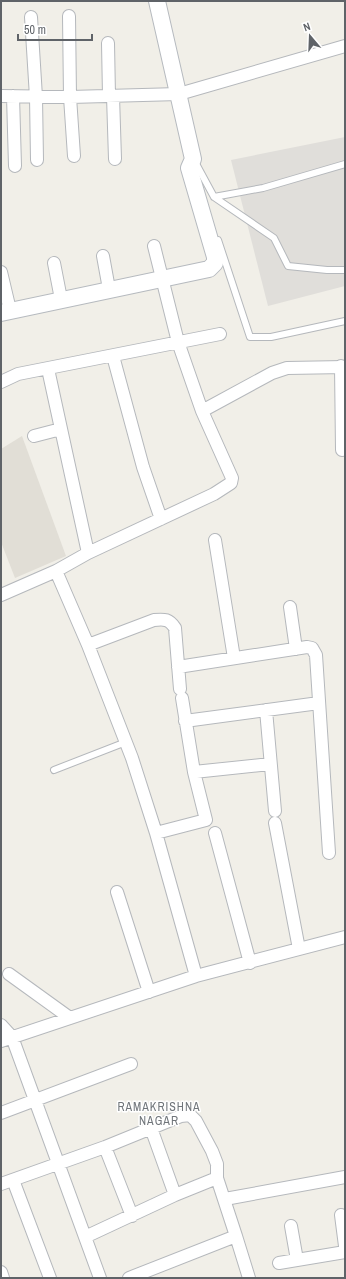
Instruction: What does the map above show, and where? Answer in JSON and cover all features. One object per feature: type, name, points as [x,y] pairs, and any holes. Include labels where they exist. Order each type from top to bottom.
[{"type":"street","points":[[1,272],[6,311],[209,269],[214,263],[214,257],[189,168],[193,158],[157,1]]},
{"type":"street","points":[[69,16],[70,97],[74,156]]},
{"type":"street","points":[[31,17],[36,97],[37,160]]},
{"type":"street","points":[[108,43],[115,160]]},
{"type":"street","points":[[15,166],[7,96],[70,97],[179,94],[345,46]]},
{"type":"street","points":[[1,594],[56,571],[88,553],[214,494],[231,483],[232,478],[202,411],[178,342],[154,246]]},
{"type":"street","points":[[103,256],[109,289]]},
{"type":"street","points":[[54,263],[62,299]]},
{"type":"street","points":[[1,382],[18,374],[220,334]]},
{"type":"street","points":[[113,356],[143,467],[161,519]]},
{"type":"street","points":[[202,411],[272,373],[286,368],[343,366],[342,450]]},
{"type":"street","points":[[48,369],[88,553]]},
{"type":"street","points":[[34,436],[61,429]]},
{"type":"street","points":[[215,540],[234,658]]},
{"type":"street","points":[[56,571],[88,645],[126,742],[156,833],[196,976]]},
{"type":"street","points":[[290,607],[296,649]]},
{"type":"street","points":[[88,645],[154,620],[164,619],[170,621],[175,628],[185,721],[194,772],[206,820],[156,833]]},
{"type":"street","points":[[178,667],[311,647],[314,651],[319,703],[329,853]]},
{"type":"street","points":[[185,721],[319,703]]},
{"type":"street","points":[[266,710],[275,817],[299,949]]},
{"type":"street","points":[[194,772],[270,764]]},
{"type":"street","points":[[215,833],[250,963]]},
{"type":"street","points":[[117,892],[149,992]]},
{"type":"street","points":[[6,1039],[196,976],[345,937]]},
{"type":"street","points":[[9,974],[70,1018]]},
{"type":"street","points":[[1,1025],[6,1039],[35,1100],[100,1278]]},
{"type":"street","points":[[1,1112],[131,1064]]},
{"type":"street","points":[[1,1184],[105,1147],[181,1116],[190,1115],[196,1121],[212,1151],[217,1164],[217,1178],[225,1199],[249,1278]]},
{"type":"street","points":[[151,1128],[175,1195]]},
{"type":"street","points":[[105,1147],[132,1216]]},
{"type":"street","points":[[225,1199],[345,1177]]},
{"type":"street","points":[[85,1237],[175,1195],[217,1178]]},
{"type":"street","points":[[13,1180],[50,1278]]},
{"type":"street","points":[[341,1215],[345,1246]]},
{"type":"street","points":[[291,1226],[297,1260]]},
{"type":"street","points":[[129,1278],[236,1236]]},
{"type":"street","points":[[279,1263],[345,1252]]},
{"type":"street","points":[[1,1272],[3,1278]]},
{"type":"lane","points":[[193,158],[214,197],[274,238],[288,266],[327,270],[345,270]]},
{"type":"lane","points":[[193,158],[211,218]]},
{"type":"lane","points":[[214,197],[263,188],[345,164]]},
{"type":"lane","points":[[216,233],[250,337],[271,337],[345,321]]},
{"type":"lane","points":[[54,770],[126,742]]},
{"type":"shaded area","points":[[345,137],[345,286],[268,306],[231,160]]},
{"type":"shaded area","points":[[22,436],[66,556],[15,578],[1,542],[1,449]]},
{"type":"district","name":"RAMAKRISHNA NAGAR","points":[[159,1114]]}]
